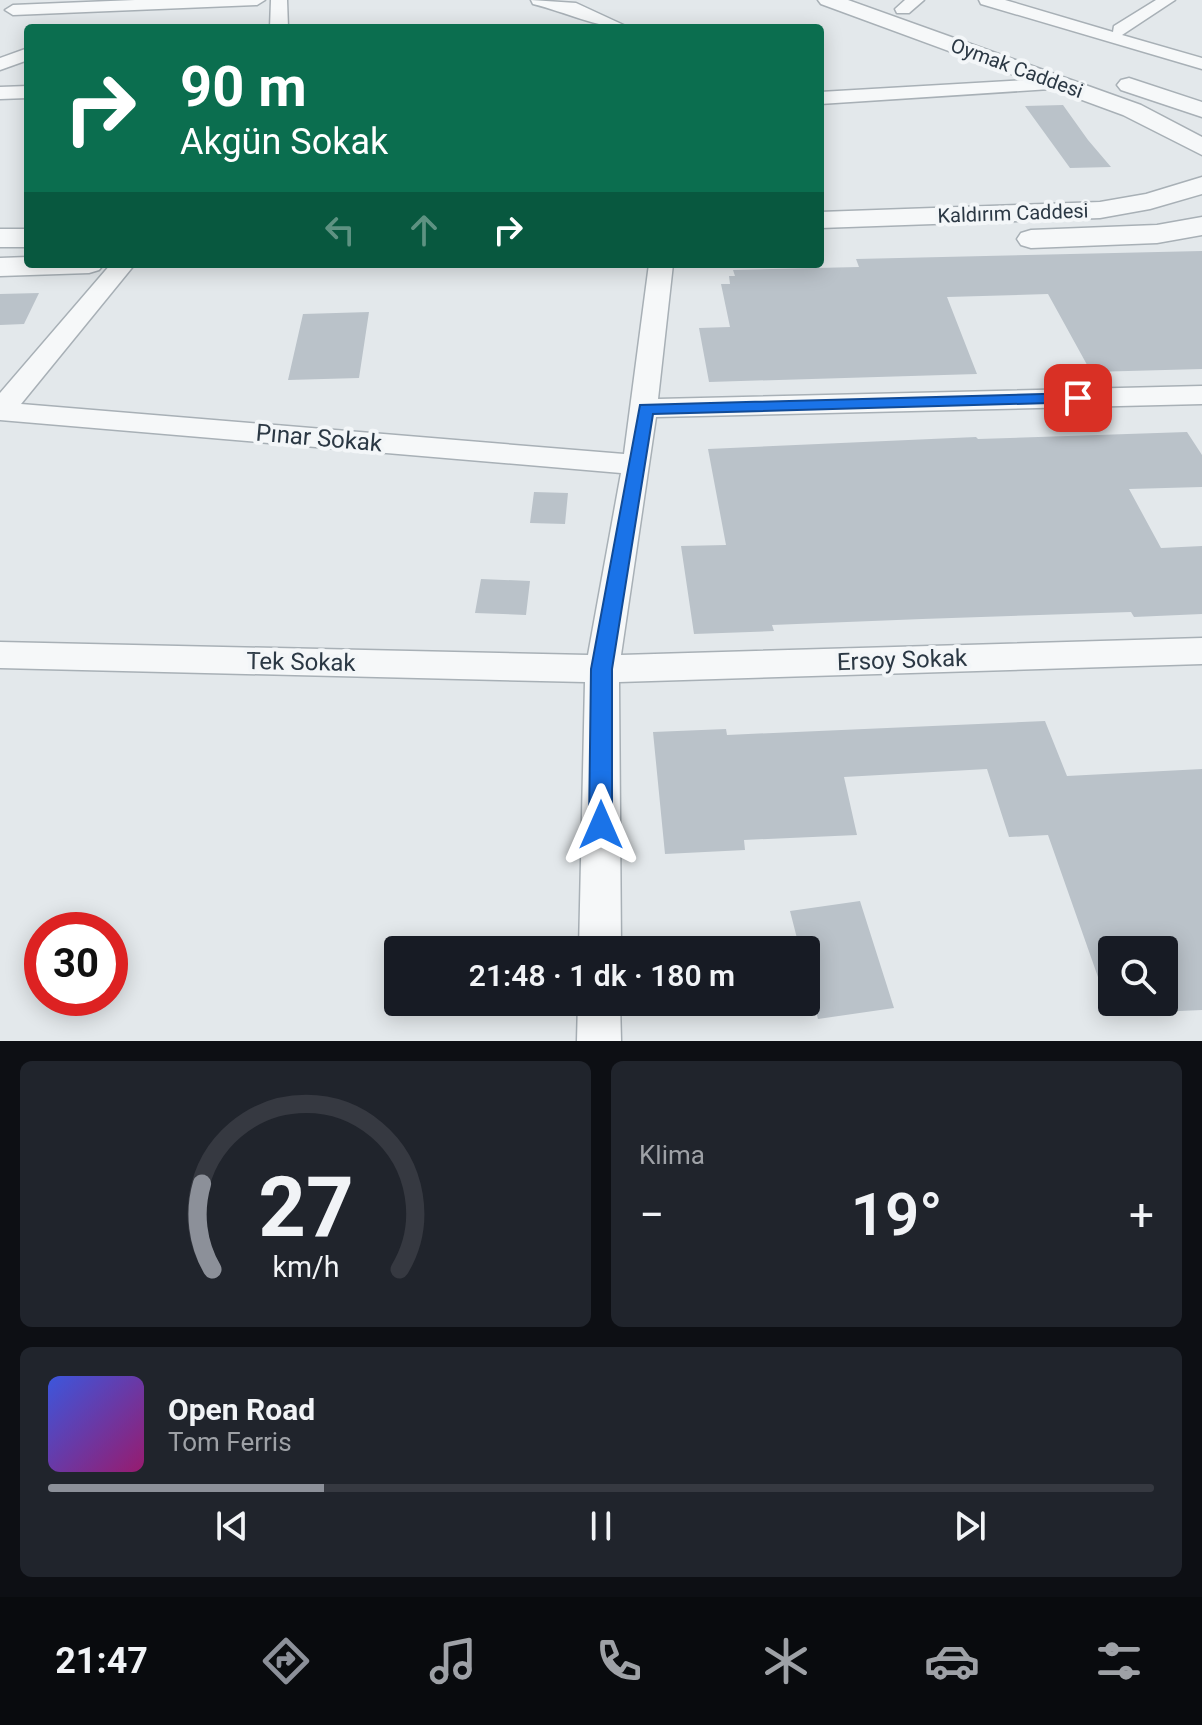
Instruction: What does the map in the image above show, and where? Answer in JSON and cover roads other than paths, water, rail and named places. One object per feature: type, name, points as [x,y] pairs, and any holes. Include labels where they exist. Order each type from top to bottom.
[{"type":"street","points":[[13,10],[257,0]]},
{"type":"street","points":[[279,0],[279,24]]},
{"type":"street","points":[[539,0],[570,7],[611,24]]},
{"type":"street","name":"Oymak Caddesi","points":[[828,0],[1151,118],[1202,147]]},
{"type":"street","name":"Oymak Caddesi","points":[[879,0],[910,4],[1202,110]]},
{"type":"street","points":[[987,0],[1202,64]]},
{"type":"street","points":[[1025,0],[1202,52]]},
{"type":"street","points":[[1120,30],[1167,0]]},
{"type":"street","points":[[101,22],[143,5]]},
{"type":"street","points":[[0,65],[24,55]]},
{"type":"street","points":[[824,98],[1059,84]]},
{"type":"street","points":[[0,93],[24,92]]},
{"type":"street","name":"Kaldırım Caddesi","points":[[824,220],[1100,210],[1150,201],[1202,185]]},
{"type":"street","name":"Kaldırım Caddesi","points":[[824,246],[1122,237],[1202,226]]},
{"type":"street","points":[[0,238],[24,238]]},
{"type":"street","points":[[0,267],[24,266]]},
{"type":"street","points":[[0,411],[120,268]]},
{"type":"street","points":[[600,936],[602,669],[637,465],[661,268]]},
{"type":"street","points":[[645,408],[1202,395]]},
{"type":"street","name":"Pınar Sokak","points":[[0,411],[637,465]]},
{"type":"street","name":"Ersoy Sokak","points":[[602,669],[1202,651]]},
{"type":"street","name":"Tek Sokak","points":[[0,655],[602,669]]},
{"type":"street","points":[[599,1016],[599,1041]]}]
